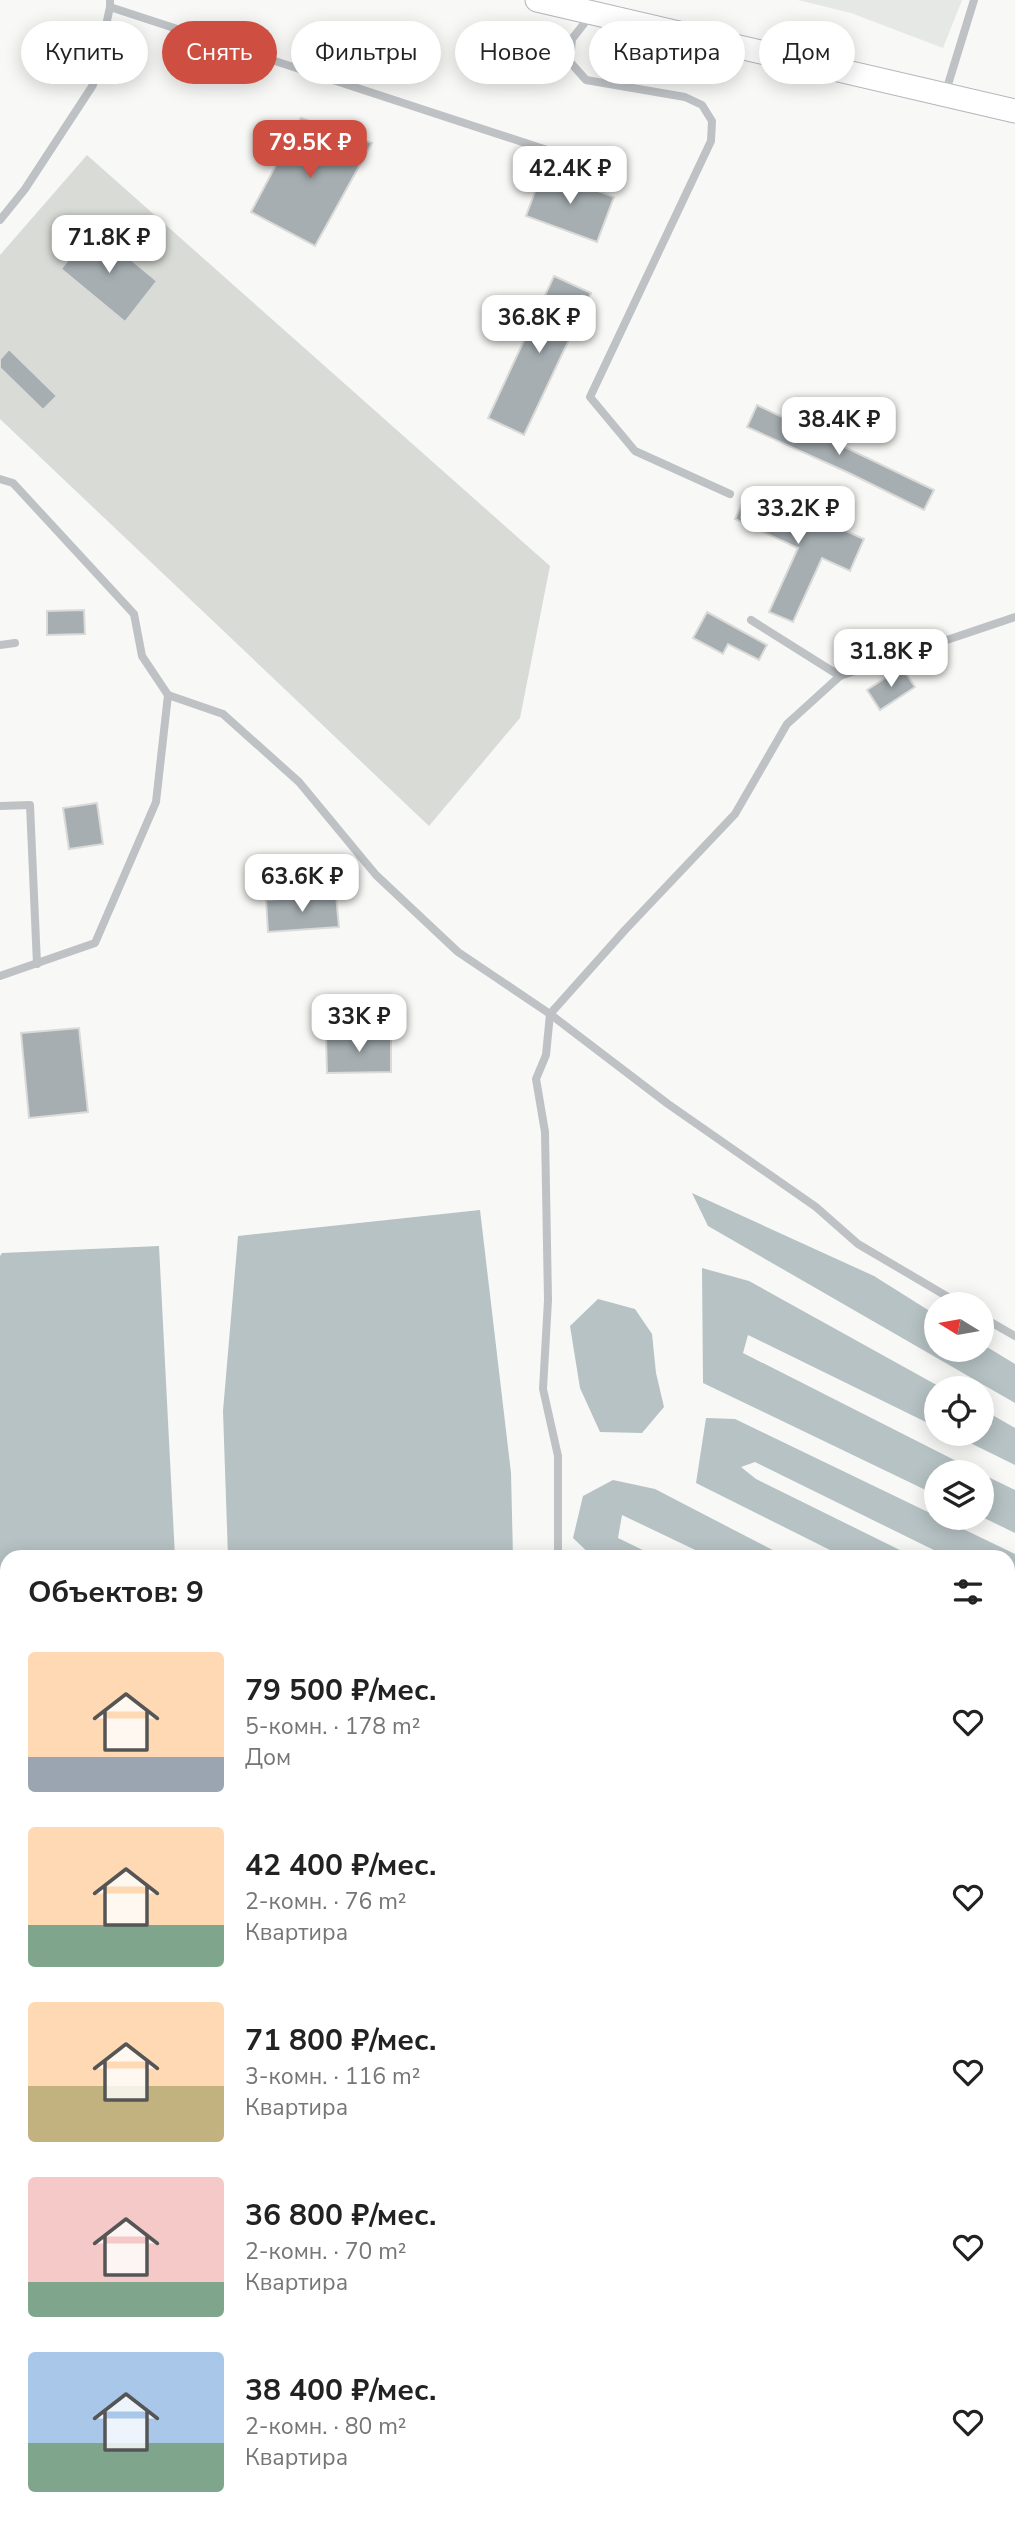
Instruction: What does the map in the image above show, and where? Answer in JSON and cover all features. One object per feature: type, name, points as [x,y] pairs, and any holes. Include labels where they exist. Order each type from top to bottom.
[{"type":"main road","points":[[537,0],[1015,111]]},
{"type":"lane","points":[[946,94],[974,0]]},
{"type":"lane","points":[[0,220],[25,189],[93,85],[110,4],[611,171]]},
{"type":"lane","points":[[592,13],[572,39],[570,62],[586,80],[685,97],[702,105],[712,121],[711,141],[590,397],[635,451],[730,494]]},
{"type":"lane","points":[[0,479],[13,483],[134,614],[142,656],[168,695],[223,714],[299,782],[376,876],[458,952],[550,1014],[668,1104],[816,1207],[859,1244],[940,1292]]},
{"type":"lane","points":[[558,1550],[558,1457],[543,1389],[548,1300],[545,1146],[536,1079],[546,1055],[550,1014],[735,814],[787,724],[840,676],[1015,617]]},
{"type":"lane","points":[[751,620],[840,676]]},
{"type":"lane","points":[[0,645],[15,643]]},
{"type":"lane","points":[[0,976],[95,943],[156,802],[168,695]]},
{"type":"lane","points":[[0,806],[30,805],[37,964]]},
{"type":"lane","points":[[994,1324],[1015,1336]]},
{"type":"shaded area","points":[[798,0],[962,0],[943,48],[851,13]]},
{"type":"shaded area","points":[[87,155],[550,566],[520,718],[429,826],[0,419],[0,255]]},
{"type":"shaded area","points":[[692,1193],[874,1276],[924,1307],[924,1351],[708,1226]]},
{"type":"shaded area","points":[[480,1210],[511,1473],[513,1550],[228,1550],[223,1411],[238,1236]]},
{"type":"shaded area","points":[[159,1246],[175,1550],[0,1550],[2,1253]]},
{"type":"shaded area","points":[[702,1268],[749,1281],[924,1378],[924,1421],[748,1335],[743,1353],[954,1460],[924,1460],[924,1489],[703,1383]]},
{"type":"shaded area","points":[[598,1299],[635,1309],[652,1334],[656,1373],[664,1407],[642,1433],[600,1432],[580,1388],[570,1326]]},
{"type":"shaded area","points":[[994,1351],[1015,1364],[1015,1403],[994,1391],[994,1376],[968,1376],[944,1362],[994,1362]]},
{"type":"shaded area","points":[[994,1416],[1015,1428],[1015,1465],[976,1446],[994,1446]]},
{"type":"shaded area","points":[[706,1418],[735,1419],[924,1510],[924,1530],[965,1530],[1007,1550],[934,1550],[755,1462],[741,1467],[756,1479],[900,1550],[830,1550],[696,1483]]},
{"type":"shaded area","points":[[613,1480],[655,1489],[773,1550],[695,1550],[622,1515],[618,1538],[643,1550],[586,1550],[573,1538],[583,1496]]},
{"type":"shaded area","points":[[994,1480],[1015,1490],[1015,1533],[994,1523]]},
{"type":"building","points":[[301,118],[372,143],[315,246],[251,212]]},
{"type":"building","points":[[543,170],[614,197],[597,242],[526,216]]},
{"type":"building","points":[[93,228],[157,281],[125,322],[61,269]]},
{"type":"building","points":[[554,276],[591,293],[524,435],[488,418]]},
{"type":"building","points":[[9,349],[57,396],[43,410],[0,368],[0,359]]},
{"type":"building","points":[[757,405],[934,490],[924,510],[747,427]]},
{"type":"building","points":[[749,488],[864,539],[850,571],[822,558],[793,622],[769,612],[798,548],[735,519]]},
{"type":"building","points":[[84,610],[85,634],[47,635],[47,611]]},
{"type":"building","points":[[707,612],[767,645],[759,660],[728,644],[723,654],[693,638]]},
{"type":"building","points":[[902,667],[915,687],[880,710],[867,690]]},
{"type":"building","points":[[97,803],[103,844],[69,849],[63,808]]},
{"type":"building","points":[[336,895],[339,927],[268,932],[266,900]]},
{"type":"building","points":[[79,1028],[88,1112],[29,1118],[21,1033]]},
{"type":"building","points":[[391,1034],[391,1072],[327,1073],[326,1036]]}]
